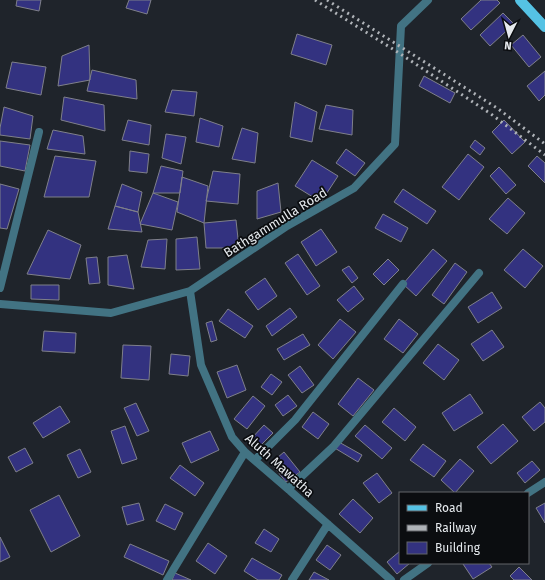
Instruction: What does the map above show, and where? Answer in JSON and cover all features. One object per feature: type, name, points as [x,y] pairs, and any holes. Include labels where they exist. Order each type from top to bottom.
[{"type":"main road","points":[[520,0],[544,26]]},
{"type":"street","name":"Bathgammulla Road","points":[[0,304],[111,313],[190,291],[286,226],[354,188],[394,144],[400,26],[427,0]]},
{"type":"street","points":[[0,288],[40,132]]},
{"type":"street","points":[[288,489],[333,447],[479,273]]},
{"type":"street","points":[[255,460],[295,420],[403,284]]},
{"type":"street","name":"Aluth Mawatha","points":[[190,291],[201,366],[232,437],[245,452],[391,580]]},
{"type":"street","points":[[167,580],[245,452]]},
{"type":"street","points":[[529,492],[545,482]]},
{"type":"street","points":[[292,580],[328,524]]},
{"type":"street","points":[[404,580],[427,564]]},
{"type":"building","points":[[17,0],[41,0],[39,11],[16,6]]},
{"type":"building","points":[[129,0],[151,0],[147,14],[126,8]]},
{"type":"building","points":[[481,0],[497,0],[500,3],[471,30],[461,19]]},
{"type":"building","points":[[503,13],[514,24],[490,46],[480,35]]},
{"type":"building","points":[[297,34],[332,45],[326,65],[291,54]]},
{"type":"building","points":[[523,35],[541,57],[529,67],[511,45]]},
{"type":"building","points":[[89,45],[90,80],[58,86],[62,56]]},
{"type":"building","points":[[12,62],[46,67],[41,95],[6,88]]},
{"type":"building","points":[[92,70],[136,80],[137,99],[87,91]]},
{"type":"building","points":[[545,71],[545,95],[539,101],[527,86]]},
{"type":"building","points":[[424,76],[455,93],[450,103],[419,86]]},
{"type":"building","points":[[172,90],[197,92],[194,116],[165,112]]},
{"type":"building","points":[[64,97],[104,105],[105,131],[61,120]]},
{"type":"building","points":[[295,102],[317,112],[312,142],[290,137]]},
{"type":"building","points":[[326,105],[353,110],[352,135],[319,129]]},
{"type":"building","points":[[4,107],[33,116],[30,139],[0,135]]},
{"type":"building","points":[[200,118],[223,126],[219,147],[196,142]]},
{"type":"building","points":[[128,120],[151,125],[149,145],[122,140]]},
{"type":"building","points":[[504,120],[525,142],[512,154],[492,132]]},
{"type":"building","points":[[242,128],[258,133],[255,163],[232,159]]},
{"type":"building","points":[[53,130],[83,136],[85,154],[47,149]]},
{"type":"building","points":[[166,134],[186,137],[181,164],[162,158]]},
{"type":"building","points":[[475,140],[485,148],[480,155],[470,147]]},
{"type":"building","points":[[0,141],[30,145],[25,171],[0,166]]},
{"type":"building","points":[[346,149],[365,163],[355,176],[336,163]]},
{"type":"building","points":[[130,151],[149,154],[147,173],[129,171]]},
{"type":"building","points":[[468,154],[484,167],[459,200],[442,187]]},
{"type":"building","points":[[55,156],[96,161],[89,197],[44,197]]},
{"type":"building","points":[[537,156],[545,163],[545,183],[528,166]]},
{"type":"building","points":[[312,160],[338,176],[321,202],[295,186]]},
{"type":"building","points":[[161,166],[183,171],[180,193],[153,193]]},
{"type":"building","points":[[499,167],[516,185],[506,194],[490,176]]},
{"type":"building","points":[[213,171],[240,174],[238,204],[206,201]]},
{"type":"building","points":[[182,177],[208,186],[204,223],[177,212]]},
{"type":"building","points":[[278,183],[281,212],[257,219],[257,191]]},
{"type":"building","points":[[0,184],[19,189],[7,229],[0,228]]},
{"type":"building","points":[[122,184],[142,192],[138,212],[115,206]]},
{"type":"building","points":[[403,189],[436,211],[427,224],[394,202]]},
{"type":"building","points":[[153,193],[178,202],[172,230],[140,224]]},
{"type":"building","points":[[508,198],[525,213],[507,234],[489,219]]},
{"type":"building","points":[[115,206],[138,212],[142,232],[108,229]]},
{"type":"building","points":[[383,214],[408,228],[401,242],[375,228]]},
{"type":"building","points":[[236,220],[239,248],[206,248],[204,223]]},
{"type":"building","points":[[321,229],[337,252],[316,266],[301,242]]},
{"type":"building","points":[[48,230],[81,245],[70,279],[27,274]]},
{"type":"building","points":[[197,237],[200,269],[176,270],[176,239]]},
{"type":"building","points":[[167,239],[165,269],[141,267],[148,240]]},
{"type":"building","points":[[433,249],[447,261],[416,296],[403,284]]},
{"type":"building","points":[[523,249],[543,266],[525,288],[504,270]]},
{"type":"building","points":[[298,254],[320,286],[307,295],[285,263]]},
{"type":"building","points":[[127,255],[134,289],[108,285],[108,257]]},
{"type":"building","points":[[97,257],[100,283],[89,284],[86,258]]},
{"type":"building","points":[[388,259],[399,270],[384,285],[373,274]]},
{"type":"building","points":[[455,263],[467,272],[444,304],[432,295]]},
{"type":"building","points":[[349,266],[358,278],[352,283],[342,270]]},
{"type":"building","points":[[265,278],[277,296],[258,310],[245,292]]},
{"type":"building","points":[[31,285],[59,285],[59,300],[31,299]]},
{"type":"building","points":[[354,286],[364,299],[348,312],[337,300]]},
{"type":"building","points":[[492,292],[502,308],[478,323],[468,307]]},
{"type":"building","points":[[290,308],[297,317],[272,336],[266,326]]},
{"type":"building","points":[[228,309],[253,326],[245,338],[219,321]]},
{"type":"building","points":[[340,319],[356,332],[333,359],[318,345]]},
{"type":"building","points":[[399,319],[418,334],[403,353],[384,339]]},
{"type":"building","points":[[212,321],[217,340],[211,342],[206,323]]},
{"type":"building","points":[[492,330],[504,347],[483,361],[471,344]]},
{"type":"building","points":[[44,331],[76,333],[75,353],[42,351]]},
{"type":"building","points":[[303,334],[310,345],[284,360],[277,349]]},
{"type":"building","points":[[438,344],[459,360],[444,380],[423,363]]},
{"type":"building","points":[[123,345],[151,346],[149,380],[121,378]]},
{"type":"building","points":[[171,354],[190,356],[188,376],[169,374]]},
{"type":"building","points":[[237,365],[246,390],[227,398],[217,372]]},
{"type":"building","points":[[300,366],[314,385],[302,393],[288,375]]},
{"type":"building","points":[[271,374],[282,382],[272,395],[261,387]]},
{"type":"building","points":[[358,378],[374,390],[353,416],[338,404]]},
{"type":"building","points":[[470,394],[483,413],[454,431],[442,413]]},
{"type":"building","points":[[288,395],[297,406],[283,416],[275,405]]},
{"type":"building","points":[[253,396],[265,406],[247,429],[234,419]]},
{"type":"building","points":[[540,402],[545,408],[545,422],[534,431],[522,417]]},
{"type":"building","points":[[136,403],[149,431],[137,436],[124,408]]},
{"type":"building","points":[[60,406],[70,422],[43,438],[33,423]]},
{"type":"building","points":[[394,408],[416,427],[405,441],[382,422]]},
{"type":"building","points":[[313,412],[329,424],[318,439],[302,427]]},
{"type":"building","points":[[503,424],[518,441],[491,464],[477,447]]},
{"type":"building","points":[[264,425],[273,433],[258,448],[250,440]]},
{"type":"building","points":[[365,425],[392,448],[382,459],[355,436]]},
{"type":"building","points":[[125,426],[137,459],[122,464],[111,431]]},
{"type":"building","points":[[210,431],[219,450],[191,463],[182,443]]},
{"type":"building","points":[[337,441],[362,455],[358,462],[333,447]]},
{"type":"building","points":[[423,444],[446,461],[434,477],[410,460]]},
{"type":"building","points":[[25,448],[33,463],[16,472],[8,457]]},
{"type":"building","points":[[80,449],[91,472],[78,478],[67,455]]},
{"type":"building","points":[[284,452],[300,472],[286,482],[271,463]]},
{"type":"building","points":[[460,459],[474,471],[456,492],[454,492],[441,480]]},
{"type":"building","points":[[532,461],[540,470],[525,483],[517,473]]},
{"type":"building","points":[[180,465],[204,483],[195,496],[170,478]]},
{"type":"building","points":[[377,473],[392,493],[379,503],[363,483]]},
{"type":"building","points":[[59,495],[80,536],[51,552],[30,510]]},
{"type":"building","points":[[353,499],[373,518],[360,533],[339,514]]},
{"type":"building","points":[[139,503],[144,520],[127,525],[122,507]]},
{"type":"building","points":[[545,503],[545,523],[536,508]]},
{"type":"building","points":[[165,504],[183,513],[175,530],[156,521]]},
{"type":"building","points":[[264,529],[279,539],[271,552],[255,543]]},
{"type":"building","points":[[0,537],[10,557],[0,562]]},
{"type":"building","points":[[208,543],[227,556],[215,574],[196,561]]},
{"type":"building","points":[[130,544],[169,561],[163,575],[124,557]]},
{"type":"building","points":[[327,545],[341,555],[330,570],[316,560]]},
{"type":"building","points":[[399,552],[399,564],[409,564],[397,574],[387,562]]},
{"type":"building","points":[[252,558],[282,575],[279,580],[258,580],[244,571]]},
{"type":"building","points":[[463,564],[490,564],[492,567],[473,579]]},
{"type":"building","points":[[519,567],[532,580],[514,580],[510,576]]},
{"type":"building","points":[[314,572],[329,580],[309,580]]},
{"type":"building","points":[[175,573],[191,580],[172,580]]},
{"type":"railway","points":[[315,0],[491,114],[545,155]]},
{"type":"railway","points":[[327,0],[497,108],[545,144]]}]
